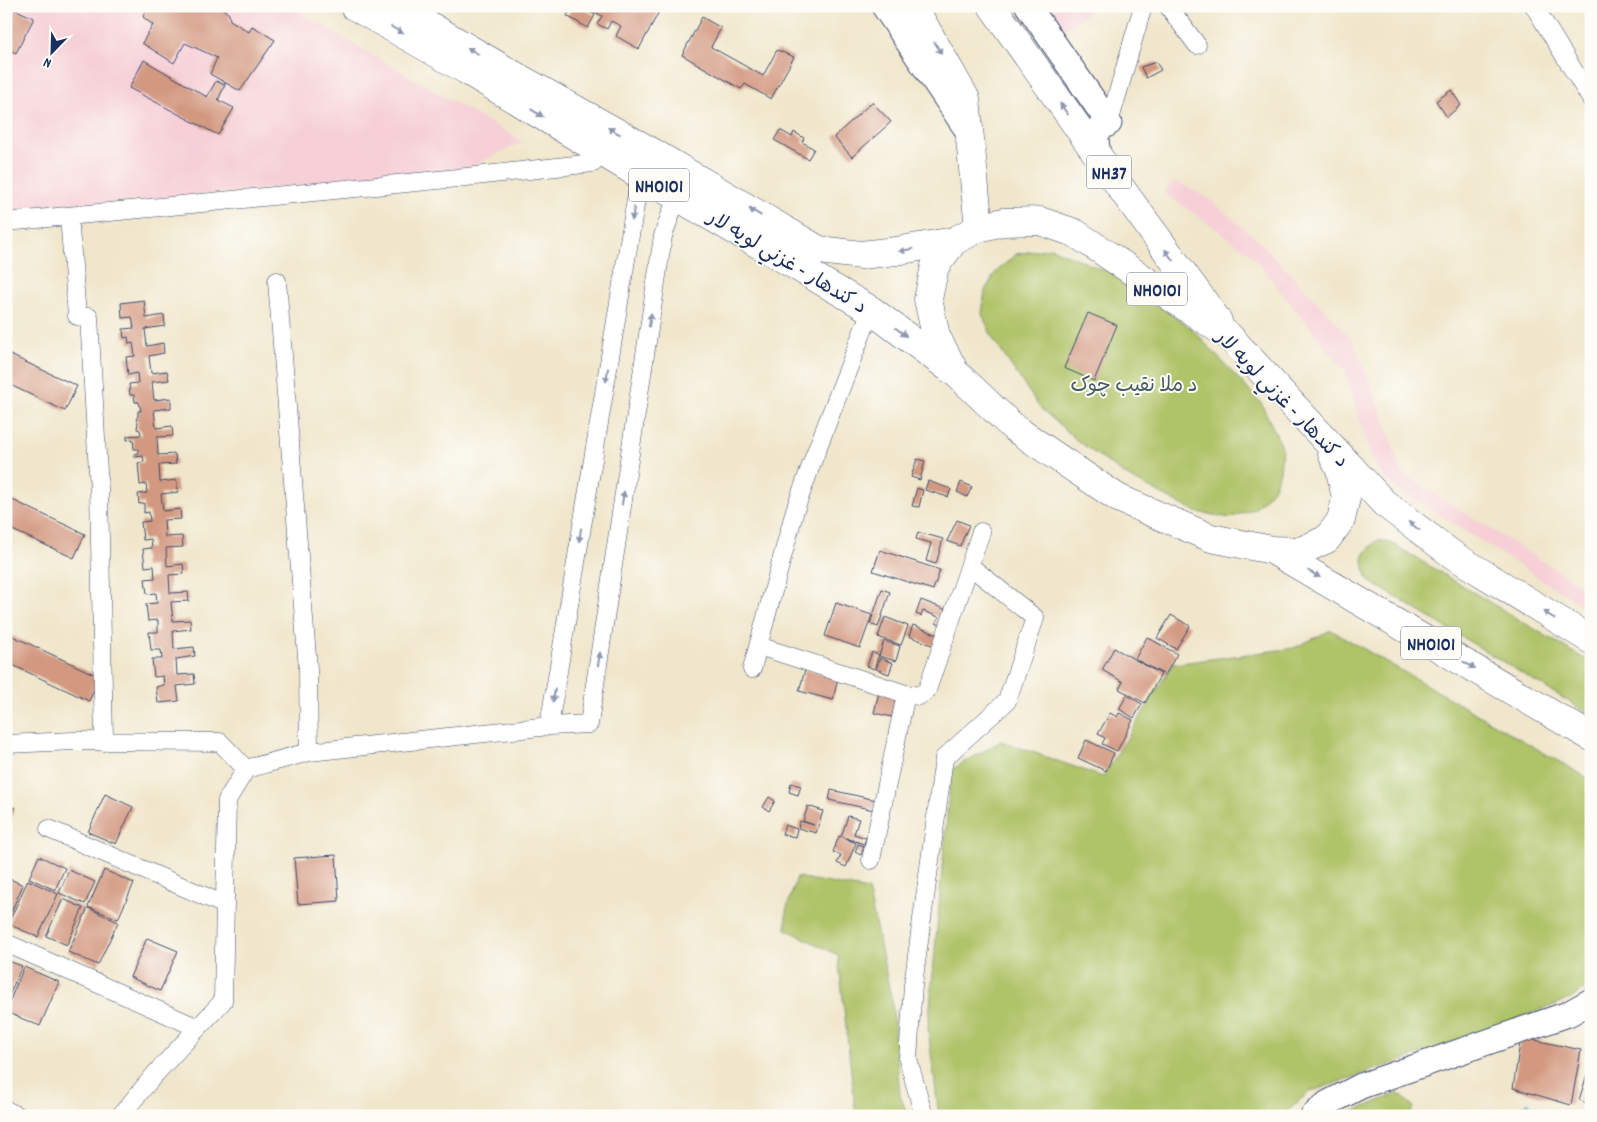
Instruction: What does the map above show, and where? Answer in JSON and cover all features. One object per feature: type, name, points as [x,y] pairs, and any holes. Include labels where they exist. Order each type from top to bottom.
[{"type":"highway","name":"د کندهار - غزني لويه لار","points":[[354,6],[466,70],[604,153],[646,163],[677,196],[871,310],[957,374],[1014,428],[1118,498],[1211,538],[1272,550],[1591,737]]},
{"type":"highway","name":"د کندهار - غزني لويه لار","points":[[396,6],[514,75],[646,163],[819,250],[861,255],[896,251],[954,242],[979,228],[1003,222],[1040,221],[1075,233],[1229,336],[1384,503],[1453,555],[1591,640]]},
{"type":"highway","points":[[913,6],[966,99],[979,228]]},
{"type":"highway","name":"NH37","points":[[992,6],[1229,336]]},
{"type":"highway","name":"د کندهار - غزني لويه لار","points":[[954,242],[934,266],[928,299],[936,336],[957,374]]},
{"type":"highway","name":"NH0101","points":[[1272,550],[1301,551],[1327,539],[1341,520],[1346,498],[1340,470],[1324,440]]},
{"type":"street","points":[[884,6],[970,134]]},
{"type":"street","points":[[1028,6],[1109,123]]},
{"type":"street","points":[[1098,156],[1095,132],[1109,123],[1143,6]]},
{"type":"street","points":[[1168,6],[1197,45]]},
{"type":"street","points":[[1534,6],[1591,99]]},
{"type":"street","points":[[6,222],[593,163],[604,153]]},
{"type":"street","points":[[548,726],[646,163]]},
{"type":"street","points":[[120,1116],[156,1073],[223,1002],[227,800],[246,769],[310,752],[548,726],[589,724],[663,236],[677,196]]},
{"type":"street","points":[[69,216],[77,316],[89,317],[99,489],[104,742]]},
{"type":"street","points":[[277,281],[308,669],[310,752]]},
{"type":"street","points":[[752,669],[795,510],[871,310]]},
{"type":"street","points":[[759,646],[906,694],[919,696],[927,690],[981,532]]},
{"type":"street","points":[[924,1116],[908,1059],[913,985],[944,758],[1007,701],[1034,618],[970,566]]},
{"type":"street","points":[[871,860],[906,694]]},
{"type":"street","points":[[6,744],[220,742],[246,769]]},
{"type":"street","points":[[48,829],[225,905]]},
{"type":"street","points":[[6,943],[198,1028]]},
{"type":"street","points":[[1313,1116],[1328,1103],[1361,1086],[1568,1014],[1591,1001]]},
{"type":"street","points":[[6,1110],[18,1116]]},
{"type":"shaded area","points":[[6,6],[288,6],[523,142],[461,171],[6,212]]},
{"type":"shaded area","points":[[1049,6],[1097,6],[1065,29]]},
{"type":"shaded area","points":[[1175,181],[1208,198],[1260,242],[1353,340],[1383,417],[1402,473],[1591,592],[1591,611],[1385,480],[1371,456],[1345,371],[1250,253],[1163,192]]},
{"type":"green space","name":"د ملا نقيب چوک","points":[[1051,248],[1113,274],[1191,328],[1261,403],[1282,447],[1280,472],[1273,489],[1256,508],[1230,518],[1197,512],[1125,475],[1078,441],[1040,408],[993,339],[982,314],[985,290],[996,272],[1016,254]]},
{"type":"green space","points":[[1378,540],[1391,543],[1591,663],[1591,715],[1369,581],[1364,568],[1363,558]]},
{"type":"green space","points":[[1331,630],[1591,780],[1591,986],[1565,1001],[1421,1054],[1309,1092],[1282,1116],[939,1116],[928,1029],[951,770],[1001,741],[1103,777],[1173,664],[1294,648]]},
{"type":"green space","points":[[797,877],[868,890],[892,1001],[900,1096],[908,1116],[856,1116],[838,955],[786,929],[786,911]]},
{"type":"green space","points":[[1398,1093],[1414,1107],[1410,1116],[1343,1116]]},
{"type":"building","points":[[6,6],[16,6],[14,9],[34,18],[16,53],[6,48]]},
{"type":"building","points":[[149,6],[219,6],[229,14],[230,20],[249,32],[252,26],[275,40],[240,91],[210,74],[217,58],[207,53],[185,43],[174,63],[142,43],[153,25],[143,17]]},
{"type":"building","points":[[573,6],[578,6],[595,15],[588,28],[567,16]]},
{"type":"building","points":[[585,6],[662,6],[639,49],[616,36],[621,26],[611,21],[607,29],[597,24],[602,16]]},
{"type":"building","points":[[702,17],[721,28],[711,47],[763,76],[777,50],[794,57],[771,99],[745,84],[741,89],[682,55]]},
{"type":"building","points":[[144,60],[207,97],[216,81],[225,85],[218,100],[234,108],[218,135],[129,88]]},
{"type":"building","points":[[1156,62],[1161,70],[1146,78],[1141,67]]},
{"type":"building","points":[[1451,90],[1461,105],[1447,117],[1436,101]]},
{"type":"building","points":[[872,102],[891,122],[852,157],[834,137]]},
{"type":"building","points":[[780,130],[792,137],[794,132],[804,138],[802,142],[814,149],[808,159],[774,140]]},
{"type":"building","points":[[144,300],[146,318],[164,315],[165,326],[145,329],[147,346],[163,343],[164,353],[149,356],[151,373],[167,371],[169,380],[152,382],[154,400],[171,398],[171,408],[154,410],[156,428],[172,426],[173,436],[157,437],[158,455],[175,454],[176,464],[159,465],[160,482],[176,480],[178,492],[161,494],[163,511],[180,509],[181,519],[164,520],[165,537],[182,536],[183,547],[166,548],[167,566],[183,564],[184,574],[169,575],[170,593],[188,592],[189,601],[171,602],[173,621],[190,620],[191,629],[173,631],[174,649],[194,647],[195,656],[176,659],[177,675],[194,674],[195,684],[177,686],[179,701],[158,703],[156,687],[164,685],[163,676],[154,677],[152,659],[162,659],[161,650],[151,650],[149,632],[158,632],[158,620],[148,621],[146,604],[157,603],[156,593],[147,594],[145,579],[155,578],[154,566],[145,567],[143,549],[152,548],[151,539],[143,540],[141,522],[150,521],[149,512],[144,513],[144,503],[139,504],[138,494],[147,493],[146,484],[140,485],[138,463],[144,462],[143,456],[134,457],[134,454],[139,453],[138,449],[134,449],[133,439],[127,440],[127,436],[141,435],[140,430],[137,429],[138,422],[136,420],[138,411],[141,411],[139,402],[135,402],[134,395],[130,395],[129,384],[138,383],[137,373],[128,375],[126,357],[135,356],[133,343],[129,344],[128,337],[124,338],[123,329],[134,328],[132,317],[122,318],[121,303]]},
{"type":"building","points":[[1088,313],[1117,325],[1094,381],[1064,368]]},
{"type":"building","points":[[6,353],[77,386],[65,411],[6,383]]},
{"type":"building","points":[[917,459],[925,461],[920,480],[911,477]]},
{"type":"building","points":[[928,481],[951,489],[948,497],[925,490]]},
{"type":"building","points":[[961,482],[972,487],[967,497],[957,492]]},
{"type":"building","points":[[917,488],[923,490],[919,507],[912,506]]},
{"type":"building","points":[[6,497],[85,534],[74,558],[6,527]]},
{"type":"building","points":[[957,520],[969,525],[960,546],[947,541]]},
{"type":"building","points":[[918,532],[943,539],[936,564],[926,561],[931,543],[916,539]]},
{"type":"building","points":[[880,550],[940,570],[933,590],[873,571]]},
{"type":"building","points":[[882,589],[890,592],[878,627],[870,624]]},
{"type":"building","points":[[921,600],[947,610],[941,625],[936,623],[939,617],[923,611],[921,616],[916,614]]},
{"type":"building","points":[[836,603],[872,615],[860,648],[825,636]]},
{"type":"building","points":[[1171,615],[1190,626],[1176,649],[1157,638]]},
{"type":"building","points":[[885,617],[908,626],[901,645],[878,637]]},
{"type":"building","points":[[913,625],[938,635],[934,646],[909,636]]},
{"type":"building","points":[[6,633],[100,677],[89,701],[6,662]]},
{"type":"building","points":[[1147,637],[1177,654],[1165,675],[1135,659]]},
{"type":"building","points":[[884,641],[900,646],[896,661],[879,656]]},
{"type":"building","points":[[1114,648],[1161,674],[1145,703],[1119,689],[1123,682],[1102,670]]},
{"type":"building","points":[[872,652],[879,655],[874,669],[867,666]]},
{"type":"building","points":[[880,658],[893,663],[889,674],[876,669]]},
{"type":"building","points":[[805,670],[838,678],[833,700],[799,691]]},
{"type":"building","points":[[879,692],[897,695],[892,717],[874,713]]},
{"type":"building","points":[[1127,695],[1142,704],[1134,718],[1119,709]]},
{"type":"building","points":[[1110,713],[1117,717],[1119,713],[1133,720],[1117,751],[1102,744],[1105,738],[1098,734]]},
{"type":"building","points":[[1086,740],[1114,753],[1106,771],[1078,758]]},
{"type":"building","points":[[791,783],[801,786],[798,795],[789,792]]},
{"type":"building","points":[[831,790],[876,800],[874,810],[829,800]]},
{"type":"building","points":[[105,794],[133,807],[116,844],[88,832]]},
{"type":"building","points":[[769,797],[775,801],[769,811],[763,807]]},
{"type":"building","points":[[6,804],[15,808],[6,830]]},
{"type":"building","points":[[808,806],[823,811],[816,833],[798,828],[800,821],[814,825],[803,821]]},
{"type":"building","points":[[848,816],[859,819],[854,834],[866,838],[864,844],[843,837],[856,843],[846,867],[837,863],[841,855],[833,852],[839,836],[841,837]]},
{"type":"building","points":[[785,825],[797,829],[795,837],[782,834]]},
{"type":"building","points":[[858,844],[864,846],[861,855],[855,852]]},
{"type":"building","points":[[336,855],[339,901],[298,904],[294,858]]},
{"type":"building","points":[[39,856],[65,868],[55,890],[29,878]]},
{"type":"building","points":[[69,870],[95,882],[85,904],[59,893]]},
{"type":"building","points":[[104,870],[134,883],[118,919],[88,907]]},
{"type":"building","points":[[6,877],[23,885],[6,923]]},
{"type":"building","points":[[28,880],[58,894],[38,937],[8,924]]},
{"type":"building","points":[[63,899],[83,908],[67,945],[46,936]]},
{"type":"building","points":[[88,908],[118,922],[98,965],[68,952]]},
{"type":"building","points":[[147,938],[178,951],[160,991],[130,977]]},
{"type":"building","points":[[6,960],[22,966],[6,1002]]},
{"type":"building","points":[[24,967],[59,982],[40,1026],[6,1012]]},
{"type":"building","points":[[1521,1037],[1581,1050],[1571,1105],[1513,1088]]},
{"type":"building","points":[[1591,1065],[1591,1105],[1579,1100]]},
{"type":"waterway","points":[[1587,1050],[1591,1047]]},
{"type":"waterway","points":[[1515,1116],[1528,1104]]}]
